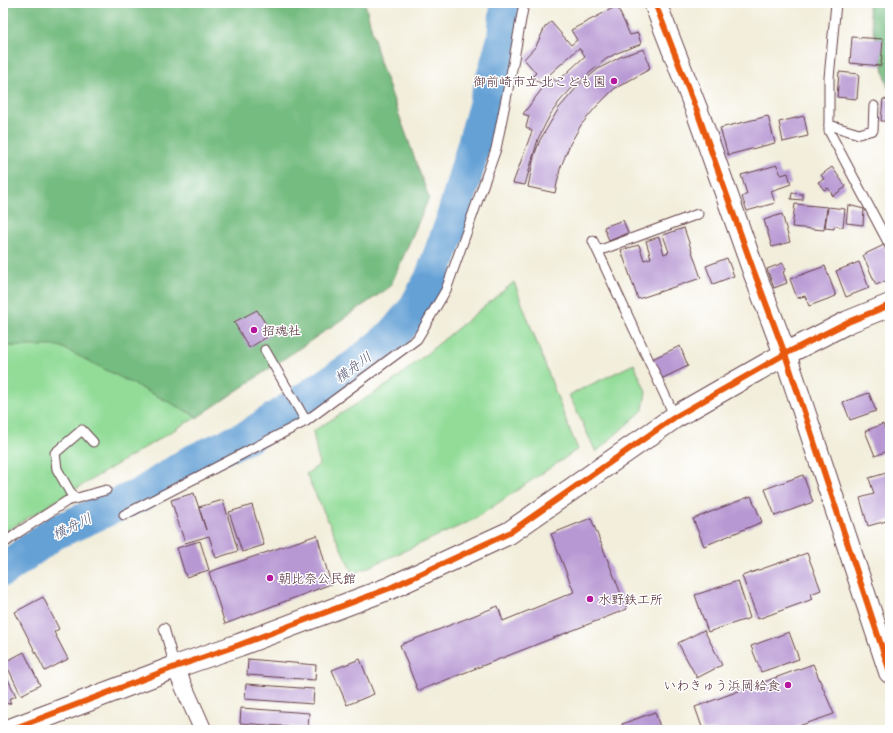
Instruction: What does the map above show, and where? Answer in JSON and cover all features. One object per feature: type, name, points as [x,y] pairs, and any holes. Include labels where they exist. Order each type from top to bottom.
[{"type":"street","points":[[655,3],[694,104],[753,269],[786,354],[890,672]]},
{"type":"street","points":[[10,730],[175,667],[239,645],[390,588],[509,533],[675,417],[786,354],[848,322],[890,305]]},
{"type":"street","points":[[175,667],[203,730]]},
{"type":"lane","points":[[124,515],[306,421],[417,339],[446,290],[496,149],[524,3]]},
{"type":"lane","points":[[836,3],[829,78],[829,131],[890,246]]},
{"type":"lane","points":[[829,125],[859,134],[873,130],[874,106]]},
{"type":"lane","points":[[598,251],[698,214]]},
{"type":"lane","points":[[593,242],[675,417]]},
{"type":"lane","points":[[265,350],[306,421]]},
{"type":"lane","points":[[74,499],[57,469],[55,453],[82,430],[93,442]]},
{"type":"lane","points":[[3,544],[67,501],[106,490]]},
{"type":"lane","points":[[164,628],[175,667]]},
{"type":"green space","points":[[3,3],[365,3],[380,62],[429,198],[390,287],[198,417],[59,346],[3,346]]},
{"type":"green space","points":[[867,3],[890,3],[890,90],[888,88]]},
{"type":"green space","points":[[514,282],[578,449],[473,520],[353,574],[306,474],[319,465],[313,431],[392,382]]},
{"type":"green space","points":[[59,345],[198,417],[3,533],[3,346]]},
{"type":"green space","points":[[634,364],[646,392],[643,410],[596,452],[569,395]]},
{"type":"building","points":[[617,6],[630,35],[638,33],[641,44],[606,59],[571,89],[550,115],[538,139],[525,185],[513,183],[532,131],[526,127],[529,116],[523,114],[551,77],[557,82],[585,56],[579,48],[540,83],[532,77],[536,73],[524,59],[536,46],[545,27],[551,22],[571,45],[577,40],[571,30]]},
{"type":"building","points":[[852,37],[883,39],[881,66],[850,63]]},
{"type":"building","points":[[644,49],[650,69],[614,89],[581,125],[570,144],[560,169],[555,193],[528,187],[534,156],[540,140],[559,108],[578,86],[598,69],[622,56]]},
{"type":"building","points":[[839,72],[859,74],[857,99],[837,97]]},
{"type":"building","points":[[883,99],[890,100],[890,121],[881,121]]},
{"type":"building","points":[[768,116],[775,143],[728,155],[720,128]]},
{"type":"building","points":[[804,116],[808,136],[783,142],[779,122]]},
{"type":"building","points":[[777,165],[781,175],[788,173],[791,184],[771,191],[775,203],[747,211],[742,197],[747,194],[741,175]]},
{"type":"building","points":[[832,167],[846,187],[833,196],[828,188],[824,190],[818,182],[824,179],[821,175]]},
{"type":"building","points":[[792,193],[803,194],[803,200],[791,199]]},
{"type":"building","points":[[795,204],[827,207],[824,230],[792,227]]},
{"type":"building","points":[[848,205],[864,209],[863,225],[846,223]]},
{"type":"building","points":[[828,207],[845,209],[843,227],[834,226],[834,229],[825,228]]},
{"type":"building","points":[[782,214],[790,242],[772,247],[764,220]]},
{"type":"building","points":[[623,220],[628,233],[609,241],[604,227]]},
{"type":"building","points":[[684,228],[701,278],[638,299],[621,250],[639,245],[644,260],[651,258],[646,241],[659,237],[664,254],[669,252],[663,235]]},
{"type":"building","points":[[884,245],[890,259],[890,279],[876,285],[863,255]]},
{"type":"building","points":[[727,258],[734,276],[713,284],[706,266]]},
{"type":"building","points":[[859,262],[869,288],[846,297],[836,271]]},
{"type":"building","points":[[783,263],[786,270],[783,272],[787,283],[774,288],[767,269]]},
{"type":"building","points":[[825,266],[836,296],[809,306],[805,296],[797,298],[790,279]]},
{"type":"building","points":[[257,310],[272,334],[249,348],[234,322]]},
{"type":"building","points":[[680,346],[688,366],[661,379],[652,359]]},
{"type":"building","points":[[869,393],[876,411],[850,420],[843,402]]},
{"type":"building","points":[[883,424],[890,441],[890,450],[875,456],[865,431]]},
{"type":"building","points":[[890,472],[890,520],[868,526],[860,498],[874,494],[869,478]]},
{"type":"building","points":[[803,475],[813,502],[775,516],[765,489]]},
{"type":"building","points":[[194,493],[206,530],[199,507],[223,500],[238,551],[216,558],[209,536],[185,543],[171,500]]},
{"type":"building","points":[[751,496],[762,522],[704,546],[693,519]]},
{"type":"building","points":[[252,505],[264,545],[242,552],[229,512]]},
{"type":"building","name":"水野鉄工所","points":[[591,518],[627,609],[418,691],[400,645],[498,606],[503,621],[574,592],[551,534]]},
{"type":"building","name":"朝比奈公民館","points":[[317,535],[331,584],[225,624],[209,572]]},
{"type":"building","points":[[200,541],[209,570],[186,577],[177,548]]},
{"type":"building","points":[[807,553],[821,590],[811,594],[813,599],[758,619],[742,576]]},
{"type":"building","points":[[738,581],[750,618],[708,632],[695,595]]},
{"type":"building","points":[[43,597],[59,629],[54,632],[68,659],[45,671],[15,612]]},
{"type":"building","points":[[704,630],[722,665],[697,678],[678,643]]},
{"type":"building","points":[[789,632],[799,659],[761,672],[751,646]]},
{"type":"building","points":[[24,652],[40,685],[21,695],[5,662]]},
{"type":"building","points":[[248,659],[316,665],[315,680],[247,675]]},
{"type":"building","points":[[360,659],[374,694],[347,705],[332,670]]},
{"type":"building","name":"いわきゅう浜岡給食","points":[[813,664],[834,714],[787,730],[703,730],[695,707]]},
{"type":"building","points":[[3,669],[16,696],[9,699],[11,703],[7,704],[3,696]]},
{"type":"building","points":[[246,684],[314,689],[313,704],[245,699]]},
{"type":"building","points":[[241,708],[309,713],[308,728],[240,723]]},
{"type":"building","points":[[655,712],[661,730],[624,730],[622,724]]},
{"type":"waterway","name":"横舟川","points":[[3,570],[54,533],[142,494],[191,462],[249,436],[357,365],[394,334],[414,310],[431,279],[451,225],[504,39],[507,3]]},
{"type":"cycle path","points":[[655,3],[697,111],[785,354],[890,672]]},
{"type":"cycle path","points":[[10,730],[175,667],[239,645],[390,588],[509,533],[675,417],[785,354],[848,322],[890,305]]},
{"type":"place","name":"御前崎市立 北こども園","points":[[614,81]]},
{"type":"place","name":"招魂社","points":[[254,330]]},
{"type":"place","name":"朝比奈公民館","points":[[270,578]]},
{"type":"place","name":"水野鉄工所","points":[[590,599]]},
{"type":"place","name":"いわきゅう浜岡給食","points":[[788,685]]}]
